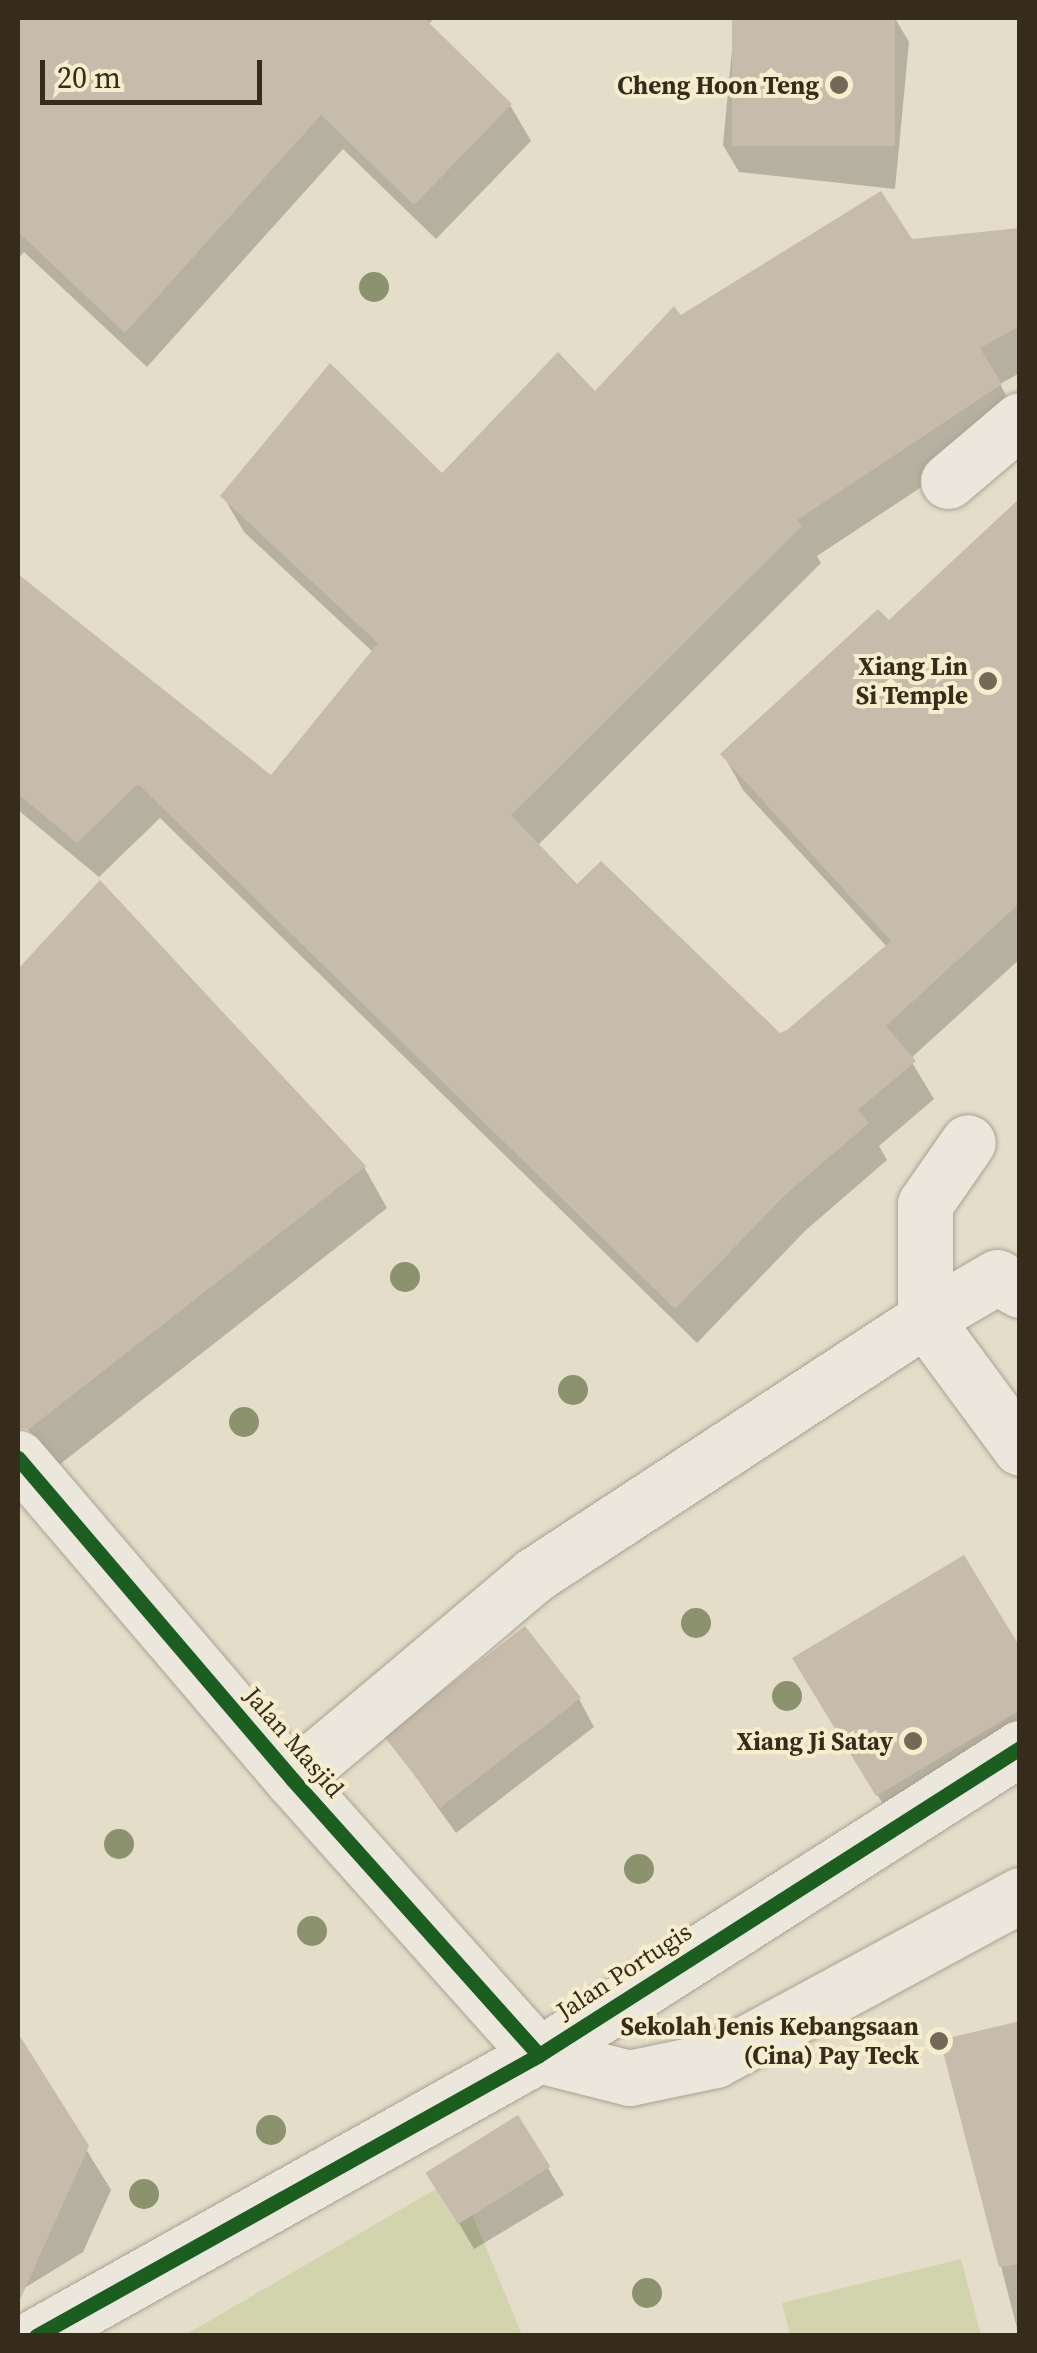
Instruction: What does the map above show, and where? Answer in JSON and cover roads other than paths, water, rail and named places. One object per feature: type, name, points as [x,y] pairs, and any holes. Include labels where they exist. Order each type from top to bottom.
[{"type":"street","points":[[948,481],[1020,420]]},
{"type":"street","points":[[968,1142],[926,1204],[926,1319],[1020,1448]]},
{"type":"street","points":[[292,1779],[534,1575],[926,1319],[997,1278],[1020,1290]]},
{"type":"street","name":"Jalan Masjid","points":[[18,1458],[292,1779],[539,2055]]},
{"type":"street","name":"Jalan Portugis","points":[[36,2336],[539,2055],[1020,1748]]},
{"type":"street","points":[[539,2055],[629,2078],[715,2060],[1020,1895]]},
{"type":"place","name":"Cheng Hoon Teng","points":[[839,85]]},
{"type":"place","name":"Xiang Lin Si Temple","points":[[988,681]]},
{"type":"place","name":"Xiang Ji Satay","points":[[913,1741]]},
{"type":"place","name":"Sekolah Jenis Kebangsaan (Cina) Pay Teck","points":[[939,2041]]}]
